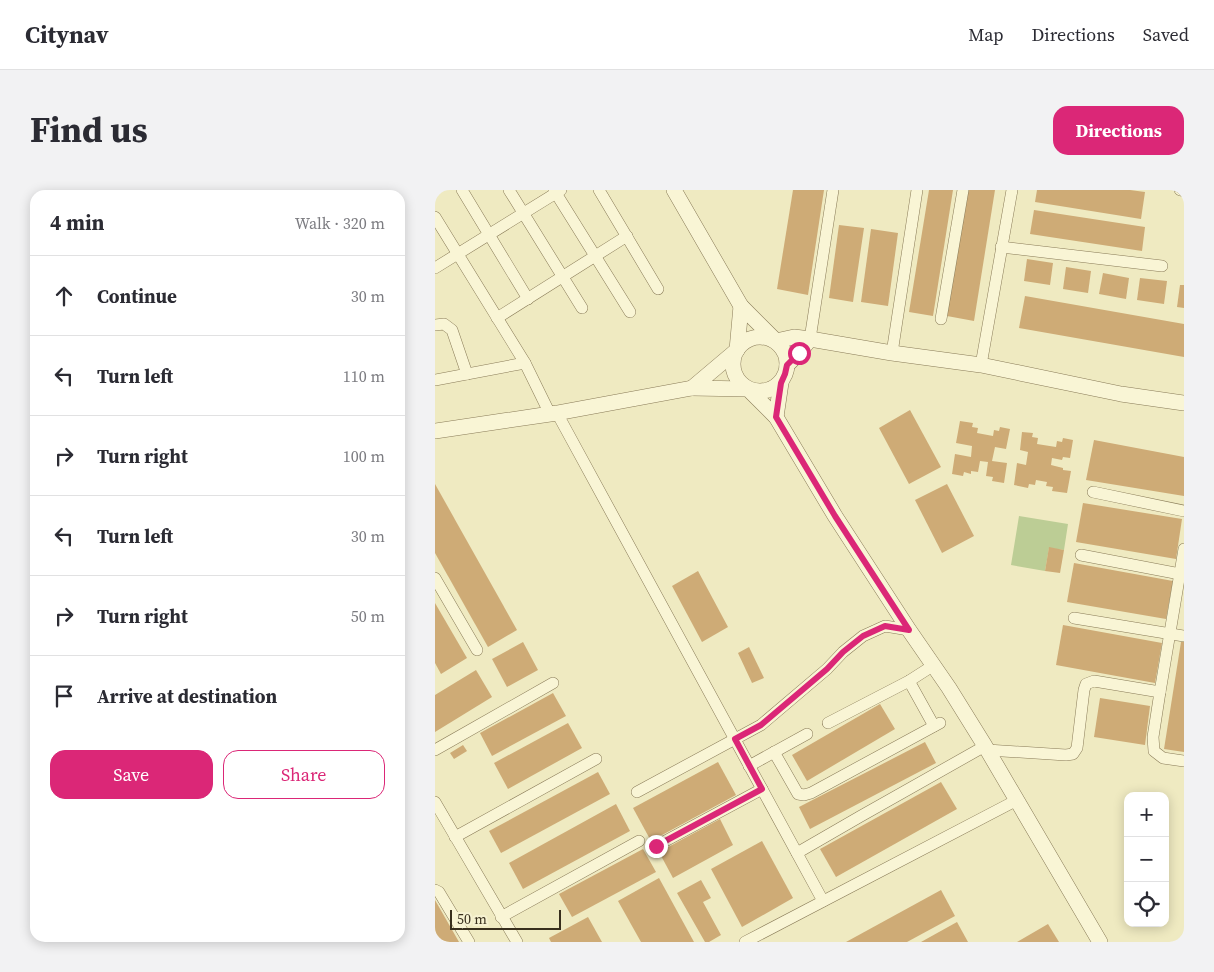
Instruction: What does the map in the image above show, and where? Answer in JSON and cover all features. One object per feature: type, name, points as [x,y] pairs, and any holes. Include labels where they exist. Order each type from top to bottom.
[{"type":"street","points":[[462,190],[528,299]]},
{"type":"street","points":[[509,190],[582,308]]},
{"type":"street","points":[[599,190],[658,289]]},
{"type":"street","points":[[674,190],[741,306],[776,341],[786,356],[787,365],[781,383],[776,417]]},
{"type":"street","points":[[787,365],[810,339],[833,190]]},
{"type":"street","points":[[892,353],[917,190]]},
{"type":"street","points":[[941,318],[963,190]]},
{"type":"street","points":[[981,365],[1012,190]]},
{"type":"street","points":[[1180,190],[1184,191]]},
{"type":"street","points":[[435,268],[524,214],[557,191],[630,312]]},
{"type":"street","points":[[435,217],[525,363],[735,739],[823,901]]},
{"type":"street","points":[[497,318],[627,236]]},
{"type":"street","points":[[1001,247],[1162,266]]},
{"type":"street","points":[[741,306],[737,350],[734,358],[735,375],[776,417],[835,516],[949,688],[1100,942]]},
{"type":"street","points":[[435,326],[444,324],[452,330],[467,374]]},
{"type":"street","points":[[692,388],[750,340],[759,338],[776,341],[794,337],[981,365],[1121,394],[1184,403]]},
{"type":"street","points":[[435,380],[525,363]]},
{"type":"street","points":[[435,431],[553,413],[692,388],[765,391],[781,383]]},
{"type":"street","points":[[1093,492],[1184,510]]},
{"type":"street","points":[[1184,549],[1153,737],[1154,751],[1163,758],[1184,761]]},
{"type":"street","points":[[1081,556],[1180,574]]},
{"type":"street","points":[[435,578],[477,650]]},
{"type":"street","points":[[1074,618],[1184,636]]},
{"type":"street","points":[[637,792],[761,725],[863,636],[885,626],[909,630]]},
{"type":"street","points":[[828,723],[909,681],[934,665]]},
{"type":"street","points":[[797,853],[986,748],[1066,756],[1073,754],[1077,748],[1084,690],[1086,684],[1094,680],[1160,692]]},
{"type":"street","points":[[775,752],[798,794],[811,793],[937,725],[909,681]]},
{"type":"street","points":[[435,750],[553,683]]},
{"type":"street","points":[[749,766],[807,734]]},
{"type":"street","points":[[455,837],[596,759]]},
{"type":"street","points":[[656,846],[762,789]]},
{"type":"street","points":[[745,942],[1017,800]]},
{"type":"street","points":[[435,802],[501,917],[512,940]]},
{"type":"street","points":[[501,917],[639,841]]},
{"type":"street","points":[[435,890],[439,892],[469,942]]},
{"type":"green space","points":[[1019,516],[1068,524],[1064,550],[1049,548],[1045,571],[1011,565]]},
{"type":"building","points":[[793,190],[824,190],[808,295],[777,289]]},
{"type":"building","points":[[929,190],[953,190],[933,316],[909,312]]},
{"type":"building","points":[[968,190],[995,190],[974,321],[947,316]]},
{"type":"building","points":[[1037,190],[1130,190],[1145,192],[1141,219],[1035,202]]},
{"type":"building","points":[[1034,210],[1145,227],[1142,251],[1030,234]]},
{"type":"building","points":[[839,225],[864,228],[853,302],[829,298]]},
{"type":"building","points":[[871,229],[898,233],[888,306],[861,302]]},
{"type":"building","points":[[1027,259],[1053,263],[1050,285],[1024,281]]},
{"type":"building","points":[[1066,267],[1091,271],[1088,293],[1063,289]]},
{"type":"building","points":[[1103,273],[1129,278],[1126,299],[1099,294]]},
{"type":"building","points":[[1140,278],[1167,281],[1164,304],[1137,300]]},
{"type":"building","points":[[1180,285],[1184,285],[1184,308],[1177,307]]},
{"type":"building","points":[[1025,296],[1184,324],[1184,357],[1019,328]]},
{"type":"building","points":[[910,410],[941,467],[909,484],[879,428]]},
{"type":"building","points":[[960,421],[973,423],[972,427],[978,428],[977,433],[993,436],[994,430],[999,431],[1000,427],[1010,429],[1006,449],[995,447],[992,461],[1007,463],[1004,483],[992,481],[993,477],[986,476],[988,462],[980,461],[978,472],[971,471],[971,474],[964,472],[963,476],[952,474],[955,454],[971,457],[972,446],[956,443]]},
{"type":"building","points":[[1022,432],[1033,433],[1032,437],[1038,438],[1037,444],[1056,447],[1057,441],[1062,442],[1063,438],[1073,440],[1070,458],[1063,457],[1062,460],[1052,458],[1051,465],[1071,471],[1067,493],[1052,491],[1053,487],[1046,486],[1047,482],[1036,480],[1035,485],[1029,484],[1028,488],[1014,485],[1017,463],[1026,465],[1028,452],[1020,450]]},
{"type":"building","points":[[1094,440],[1184,457],[1184,496],[1086,480]]},
{"type":"building","points":[[435,484],[517,630],[488,647],[435,553]]},
{"type":"building","points":[[947,484],[974,536],[942,553],[915,500]]},
{"type":"building","points":[[1083,503],[1182,519],[1176,559],[1076,542]]},
{"type":"building","points":[[1049,547],[1064,550],[1060,573],[1045,571]]},
{"type":"building","points":[[1074,563],[1173,581],[1166,619],[1067,602]]},
{"type":"building","points":[[698,571],[728,627],[702,642],[672,586]]},
{"type":"building","points":[[435,603],[467,658],[441,674],[435,663]]},
{"type":"building","points":[[1063,625],[1162,643],[1155,683],[1056,665]]},
{"type":"building","points":[[523,642],[538,670],[507,687],[492,659]]},
{"type":"building","points":[[1181,642],[1184,642],[1184,752],[1164,749]]},
{"type":"building","points":[[749,647],[764,678],[752,683],[738,653]]},
{"type":"building","points":[[476,670],[492,697],[435,732],[435,695]]},
{"type":"building","points":[[553,693],[566,716],[492,756],[480,733]]},
{"type":"building","points":[[1100,698],[1150,706],[1145,745],[1094,737]]},
{"type":"building","points":[[880,704],[895,729],[807,781],[792,755]]},
{"type":"building","points":[[568,723],[582,748],[508,789],[494,763]]},
{"type":"building","points":[[925,742],[936,763],[810,829],[799,807]]},
{"type":"building","points":[[463,745],[467,751],[454,759],[450,753]]},
{"type":"building","points":[[718,762],[736,795],[651,841],[633,808]]},
{"type":"building","points":[[598,772],[610,794],[501,853],[489,831]]},
{"type":"building","points":[[941,782],[957,809],[836,877],[820,849]]},
{"type":"building","points":[[616,804],[630,831],[523,889],[509,863]]},
{"type":"building","points":[[720,819],[733,845],[673,878],[659,852]]},
{"type":"building","points":[[762,841],[793,898],[742,927],[711,869]]},
{"type":"building","points":[[643,849],[656,872],[572,917],[559,894]]},
{"type":"building","points":[[659,878],[694,942],[641,942],[618,901]]},
{"type":"building","points":[[701,880],[711,898],[703,902],[721,935],[709,942],[705,942],[677,893]]},
{"type":"building","points":[[941,890],[955,916],[907,942],[846,942]]},
{"type":"building","points":[[435,900],[459,942],[435,942]]},
{"type":"building","points":[[588,917],[602,942],[551,942],[549,938]]},
{"type":"building","points":[[957,922],[968,942],[921,942]]},
{"type":"building","points":[[1048,924],[1059,942],[1017,942]]},
{"type":"route","points":[[656,846],[762,789],[735,739],[761,725],[863,636],[885,626],[909,630],[835,516],[776,417],[781,383],[787,365],[799,353]]}]
